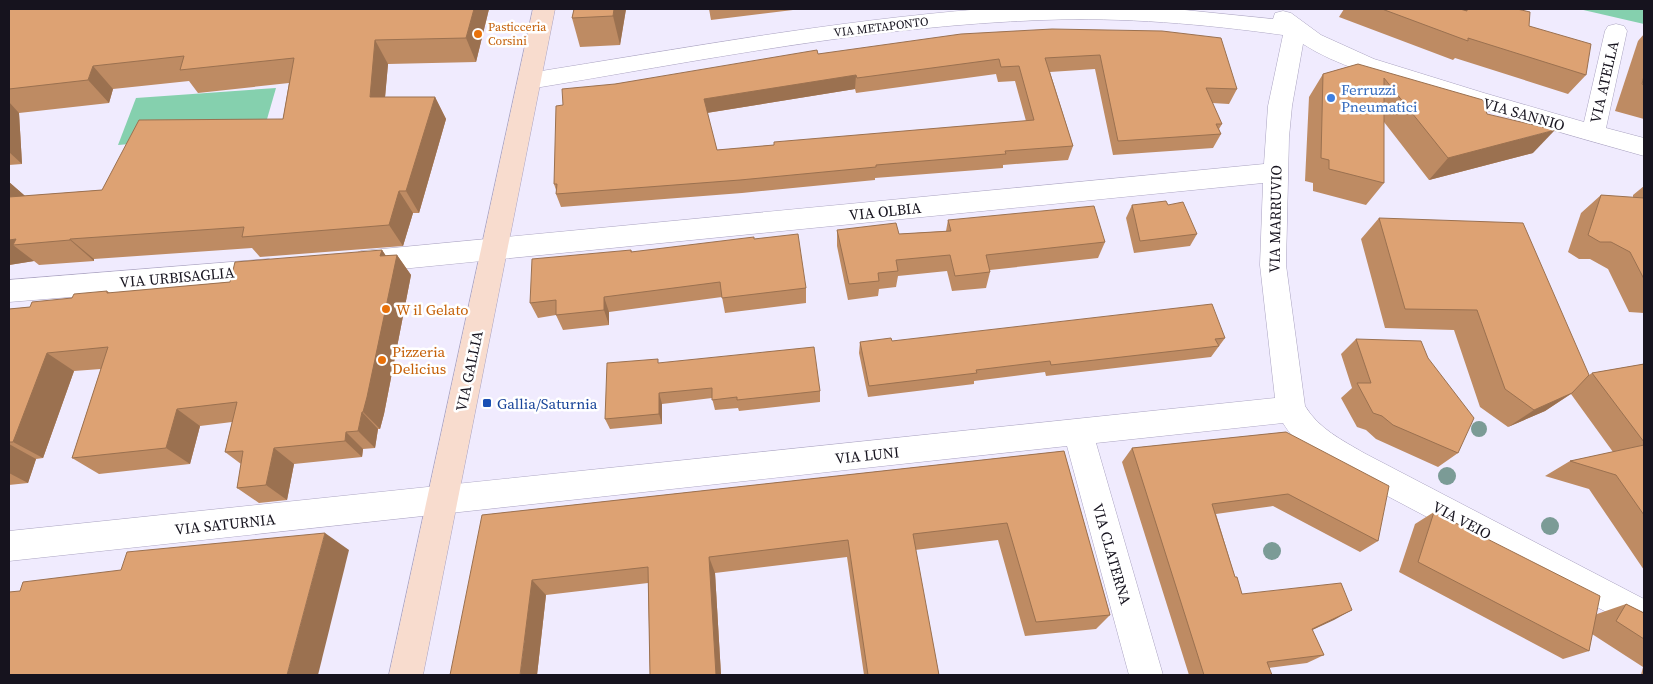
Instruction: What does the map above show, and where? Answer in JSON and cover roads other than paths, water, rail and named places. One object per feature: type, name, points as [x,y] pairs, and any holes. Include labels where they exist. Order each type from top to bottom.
[{"type":"main road","name":"VIA GALLIA","points":[[406,675],[544,9]]},
{"type":"street","points":[[1273,9],[1295,30]]},
{"type":"street","name":"VIA METAPONTO","points":[[529,81],[740,46],[906,22],[1010,14],[1137,14],[1234,22],[1295,30]]},
{"type":"street","name":"VIA SANNIO","points":[[1295,30],[1336,52],[1362,63],[1483,102],[1644,147]]},
{"type":"street","name":"VIA MARRUVIO","points":[[1291,409],[1274,273],[1276,172],[1280,106],[1295,30]]},
{"type":"street","name":"VIA ATELLA","points":[[1593,133],[1616,31]]},
{"type":"street","name":"VIA OLBIA","points":[[494,250],[1276,172]]},
{"type":"street","points":[[340,264],[494,250]]},
{"type":"street","name":"VIA URBISAGLIA","points":[[9,291],[292,268]]},
{"type":"street","name":"VIA LUNI","points":[[442,500],[1291,409]]},
{"type":"street","name":"VIA VEIO","points":[[1291,409],[1310,435],[1354,463],[1644,616]]},
{"type":"street","name":"VIA CLATERNA","points":[[1078,433],[1146,675]]},
{"type":"street","name":"VIA SATURNIA","points":[[9,546],[442,500]]},
{"type":"place","name":"Pasticceria Corsini","points":[[478,34]]},
{"type":"place","name":"Ferruzzi Pneumatici","points":[[1331,98]]},
{"type":"place","name":"W il Gelato","points":[[386,309]]},
{"type":"place","name":"Pizzeria Delicius","points":[[382,360]]},
{"type":"place","name":"Gallia/Saturnia","points":[[487,403]]}]
